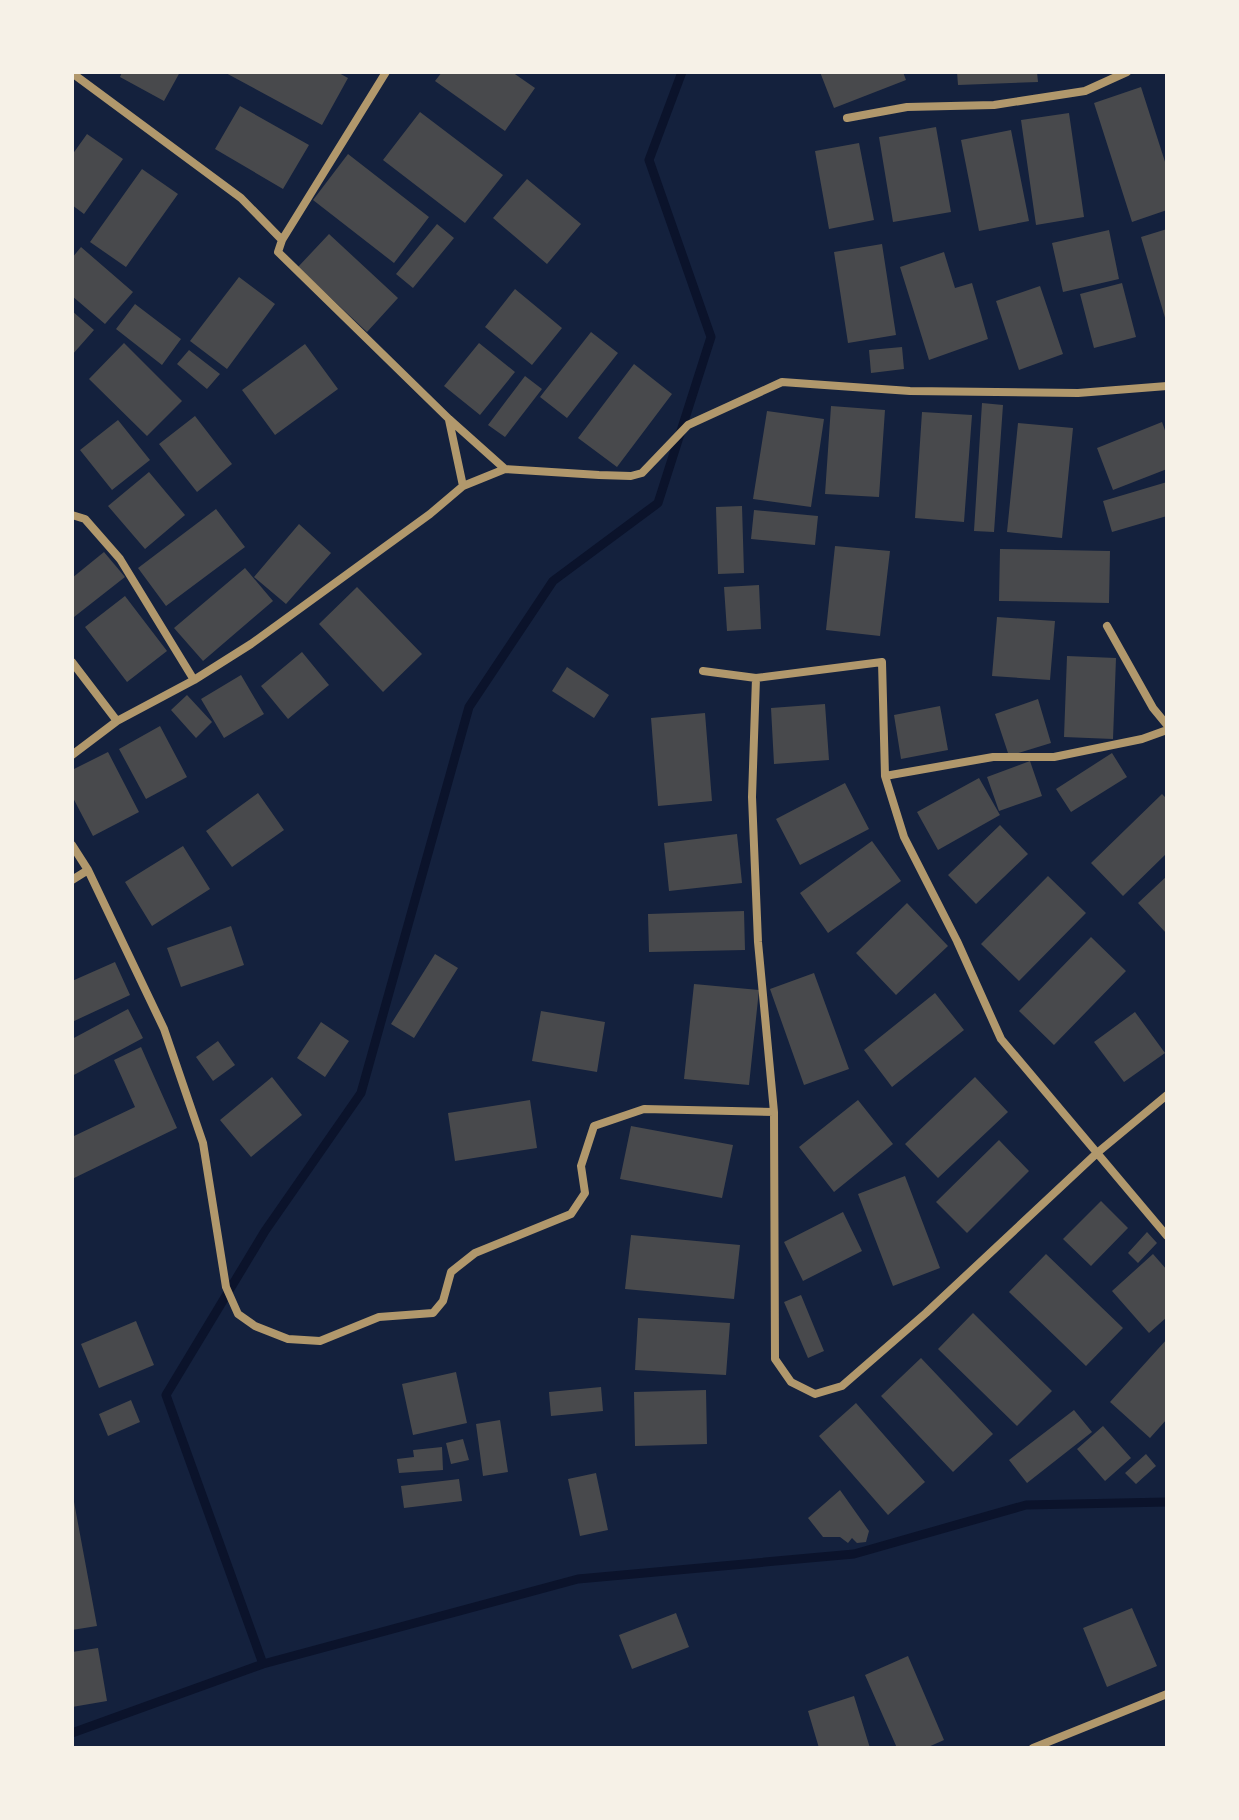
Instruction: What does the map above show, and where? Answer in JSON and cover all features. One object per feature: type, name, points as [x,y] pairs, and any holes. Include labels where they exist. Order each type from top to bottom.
[{"type":"street","points":[[386,72],[282,240],[278,252],[449,419],[505,469]]},
{"type":"street","points":[[847,118],[907,107],[994,105],[1085,91],[1127,72]]},
{"type":"street","points":[[72,73],[241,198],[282,240]]},
{"type":"street","points":[[72,755],[117,721],[194,680],[263,635],[430,514],[463,486],[505,469],[631,476],[642,473],[688,425],[782,382],[910,391],[1078,393],[1167,386]]},
{"type":"street","points":[[449,419],[463,486]]},
{"type":"street","points":[[72,515],[85,519],[120,559],[194,680]]},
{"type":"street","points":[[885,776],[993,757],[1054,757],[1142,739],[1167,728],[1107,626]]},
{"type":"street","points":[[72,662],[117,721]]},
{"type":"street","points":[[703,671],[756,678],[882,662],[885,776],[904,837],[957,941],[1001,1039],[1167,1236]]},
{"type":"street","points":[[756,678],[752,797],[758,942],[774,1112],[775,1359],[791,1382],[815,1394],[842,1386],[926,1313],[1097,1153],[1167,1095]]},
{"type":"street","points":[[72,845],[88,870],[164,1029],[203,1143],[226,1287],[238,1314],[255,1326],[288,1339],[320,1341],[379,1317],[433,1313],[443,1301],[451,1272],[475,1253],[571,1214],[585,1193],[581,1166],[594,1126],[644,1109],[774,1112]]},
{"type":"street","points":[[72,880],[88,870]]},
{"type":"street","points":[[1033,1748],[1167,1694]]},
{"type":"building","points":[[122,72],[180,72],[164,101],[120,77]]},
{"type":"building","points":[[224,72],[337,72],[348,78],[322,125]]},
{"type":"building","points":[[442,72],[512,72],[535,88],[505,131],[435,81]]},
{"type":"building","points":[[820,72],[903,72],[906,80],[834,108]]},
{"type":"building","points":[[957,72],[1037,72],[1038,82],[958,85]]},
{"type":"building","points":[[1141,87],[1167,168],[1167,210],[1132,222],[1094,103]]},
{"type":"building","points":[[240,106],[309,145],[283,189],[215,149]]},
{"type":"building","points":[[420,112],[503,175],[465,223],[383,160]]},
{"type":"building","points":[[1069,113],[1084,217],[1036,225],[1021,120]]},
{"type":"building","points":[[936,127],[951,212],[893,222],[879,137]]},
{"type":"building","points":[[1011,130],[1029,221],[979,231],[961,140]]},
{"type":"building","points":[[87,134],[123,159],[84,214],[72,205],[72,155]]},
{"type":"building","points":[[859,143],[874,220],[829,229],[815,151]]},
{"type":"building","points":[[348,154],[429,217],[394,263],[313,200]]},
{"type":"building","points":[[142,169],[178,194],[126,267],[90,242]]},
{"type":"building","points":[[527,179],[581,224],[547,264],[493,218]]},
{"type":"building","points":[[437,224],[454,238],[413,288],[396,274]]},
{"type":"building","points":[[1167,229],[1167,321],[1166,321],[1141,237]]},
{"type":"building","points":[[1109,230],[1119,279],[1063,292],[1052,243]]},
{"type":"building","points":[[329,234],[398,298],[367,332],[298,267]]},
{"type":"building","points":[[882,244],[896,335],[848,343],[834,252]]},
{"type":"building","points":[[81,247],[133,292],[105,324],[72,296],[72,258]]},
{"type":"building","points":[[944,252],[955,288],[972,283],[988,339],[929,360],[900,267]]},
{"type":"building","points":[[239,277],[275,304],[227,369],[190,341]]},
{"type":"building","points":[[1122,283],[1136,337],[1094,348],[1080,294]]},
{"type":"building","points":[[1040,286],[1063,354],[1019,370],[996,301]]},
{"type":"building","points":[[515,289],[562,328],[532,365],[485,327]]},
{"type":"building","points":[[135,304],[181,339],[162,365],[116,329]]},
{"type":"building","points":[[72,311],[94,330],[72,355]]},
{"type":"building","points":[[591,332],[618,353],[567,418],[540,397]]},
{"type":"building","points":[[124,343],[182,401],[147,436],[89,379]]},
{"type":"building","points":[[479,343],[515,372],[480,415],[444,386]]},
{"type":"building","points":[[305,344],[338,389],[275,435],[242,390]]},
{"type":"building","points":[[902,347],[904,369],[871,373],[869,350]]},
{"type":"building","points":[[189,350],[220,374],[207,389],[177,364]]},
{"type":"building","points":[[634,364],[672,394],[617,467],[578,438]]},
{"type":"building","points":[[525,376],[542,389],[505,437],[488,425]]},
{"type":"building","points":[[982,403],[1003,405],[994,532],[974,531]]},
{"type":"building","points":[[831,406],[885,410],[879,497],[825,494]]},
{"type":"building","points":[[767,411],[824,419],[811,507],[753,499]]},
{"type":"building","points":[[922,412],[972,415],[964,522],[915,518]]},
{"type":"building","points":[[195,416],[232,464],[197,492],[159,444]]},
{"type":"building","points":[[118,420],[150,460],[112,490],[80,450]]},
{"type":"building","points":[[1162,422],[1167,436],[1167,469],[1113,490],[1097,448]]},
{"type":"building","points":[[1018,423],[1073,428],[1062,538],[1007,532]]},
{"type":"building","points":[[149,472],[185,515],[145,549],[108,506]]},
{"type":"building","points":[[1167,482],[1167,516],[1112,532],[1103,501]]},
{"type":"building","points":[[742,506],[744,573],[718,574],[716,507]]},
{"type":"building","points":[[216,509],[245,547],[166,606],[138,568]]},
{"type":"building","points":[[754,510],[818,516],[815,545],[751,539]]},
{"type":"building","points":[[299,524],[331,553],[286,604],[254,577]]},
{"type":"building","points":[[835,546],[890,551],[880,636],[826,630]]},
{"type":"building","points":[[1000,549],[1110,551],[1109,603],[999,601]]},
{"type":"building","points":[[104,552],[125,577],[74,617],[72,578]]},
{"type":"building","points":[[245,568],[273,601],[203,661],[174,628]]},
{"type":"building","points":[[759,585],[761,629],[727,631],[724,587]]},
{"type":"building","points":[[357,587],[422,654],[383,692],[319,624]]},
{"type":"building","points":[[125,596],[167,651],[127,682],[85,627]]},
{"type":"building","points":[[997,617],[1055,621],[1050,680],[992,676]]},
{"type":"building","points":[[302,652],[329,685],[288,719],[261,686]]},
{"type":"building","points":[[1067,656],[1116,658],[1113,739],[1064,737]]},
{"type":"building","points":[[567,667],[609,695],[594,718],[552,691]]},
{"type":"building","points":[[241,675],[264,714],[224,738],[201,699]]},
{"type":"building","points":[[187,695],[212,722],[196,738],[171,710]]},
{"type":"building","points":[[1038,699],[1051,743],[1009,756],[995,714]]},
{"type":"building","points":[[825,704],[829,760],[774,764],[771,708]]},
{"type":"building","points":[[940,706],[948,750],[901,759],[894,715]]},
{"type":"building","points":[[705,713],[712,801],[658,806],[651,718]]},
{"type":"building","points":[[160,726],[187,777],[146,799],[119,749]]},
{"type":"building","points":[[108,752],[139,812],[93,836],[72,796],[72,770]]},
{"type":"building","points":[[1112,753],[1127,777],[1071,812],[1056,789]]},
{"type":"building","points":[[1030,761],[1042,796],[999,811],[987,777]]},
{"type":"building","points":[[979,778],[1000,815],[938,850],[917,812]]},
{"type":"building","points":[[845,783],[869,829],[800,865],[776,819]]},
{"type":"building","points":[[258,793],[284,830],[232,867],[206,831]]},
{"type":"building","points":[[1162,794],[1167,799],[1167,853],[1123,896],[1091,863]]},
{"type":"building","points":[[1000,825],[1028,854],[976,904],[948,875]]},
{"type":"building","points":[[737,834],[742,883],[669,891],[664,843]]},
{"type":"building","points":[[872,841],[901,881],[828,933],[800,893]]},
{"type":"building","points":[[183,846],[210,889],[152,926],[125,882]]},
{"type":"building","points":[[1048,876],[1086,913],[1019,981],[981,944]]},
{"type":"building","points":[[1167,876],[1167,934],[1138,903]]},
{"type":"building","points":[[907,903],[948,946],[896,995],[856,953]]},
{"type":"building","points":[[744,911],[745,950],[649,952],[648,914]]},
{"type":"building","points":[[231,926],[244,965],[181,987],[167,948]]},
{"type":"building","points":[[1091,937],[1126,971],[1054,1045],[1019,1011]]},
{"type":"building","points":[[435,954],[458,968],[414,1038],[391,1024]]},
{"type":"building","points":[[115,962],[130,995],[72,1022],[72,981]]},
{"type":"building","points":[[814,973],[849,1069],[804,1085],[770,989]]},
{"type":"building","points":[[694,984],[759,990],[749,1085],[684,1079]]},
{"type":"building","points":[[935,993],[964,1030],[892,1087],[864,1050]]},
{"type":"building","points":[[128,1009],[143,1038],[72,1076],[72,1039]]},
{"type":"building","points":[[541,1011],[605,1022],[597,1072],[532,1061]]},
{"type":"building","points":[[1135,1012],[1165,1053],[1124,1082],[1094,1042]]},
{"type":"building","points":[[321,1022],[349,1041],[325,1077],[297,1058]]},
{"type":"building","points":[[218,1041],[235,1065],[213,1081],[196,1057]]},
{"type":"building","points":[[141,1047],[177,1128],[72,1179],[72,1132],[74,1136],[135,1107],[114,1060]]},
{"type":"building","points":[[272,1077],[302,1115],[251,1157],[220,1120]]},
{"type":"building","points":[[975,1077],[1008,1112],[938,1178],[905,1144]]},
{"type":"building","points":[[530,1100],[537,1148],[455,1161],[448,1113]]},
{"type":"building","points":[[858,1100],[893,1144],[834,1192],[799,1147]]},
{"type":"building","points":[[631,1126],[733,1145],[722,1198],[620,1179]]},
{"type":"building","points":[[999,1140],[1029,1171],[967,1233],[936,1202]]},
{"type":"building","points":[[905,1176],[940,1268],[893,1286],[858,1194]]},
{"type":"building","points":[[1101,1201],[1128,1228],[1091,1266],[1063,1239]]},
{"type":"building","points":[[843,1212],[862,1251],[803,1281],[784,1242]]},
{"type":"building","points":[[1147,1232],[1157,1243],[1138,1263],[1128,1253]]},
{"type":"building","points":[[631,1235],[740,1245],[734,1299],[625,1289]]},
{"type":"building","points":[[1046,1254],[1123,1328],[1086,1366],[1009,1292]]},
{"type":"building","points":[[1153,1254],[1167,1270],[1167,1317],[1149,1333],[1112,1291]]},
{"type":"building","points":[[801,1295],[824,1351],[808,1358],[784,1302]]},
{"type":"building","points":[[973,1313],[1052,1391],[1017,1426],[938,1349]]},
{"type":"building","points":[[638,1318],[730,1323],[726,1375],[635,1370]]},
{"type":"building","points":[[136,1321],[154,1365],[99,1388],[81,1344]]},
{"type":"building","points":[[1167,1339],[1167,1419],[1150,1438],[1110,1402]]},
{"type":"building","points":[[921,1358],[993,1434],[953,1472],[881,1396]]},
{"type":"building","points":[[456,1372],[467,1423],[413,1435],[402,1384]]},
{"type":"building","points":[[601,1387],[603,1411],[551,1416],[549,1392]]},
{"type":"building","points":[[706,1390],[707,1444],[635,1446],[634,1392]]},
{"type":"building","points":[[131,1400],[140,1422],[108,1436],[99,1414]]},
{"type":"building","points":[[856,1403],[925,1482],[888,1515],[819,1436]]},
{"type":"building","points":[[1074,1410],[1092,1432],[1027,1483],[1009,1460]]},
{"type":"building","points":[[500,1420],[508,1472],[483,1476],[476,1424]]},
{"type":"building","points":[[1103,1426],[1131,1458],[1105,1481],[1077,1449]]},
{"type":"building","points":[[463,1439],[469,1460],[451,1464],[446,1443]]},
{"type":"building","points":[[442,1447],[443,1470],[399,1473],[397,1459],[414,1457],[413,1450]]},
{"type":"building","points":[[1146,1454],[1156,1466],[1136,1484],[1125,1473]]},
{"type":"building","points":[[596,1473],[608,1530],[580,1536],[568,1479]]},
{"type":"building","points":[[459,1479],[462,1501],[404,1508],[401,1486]]},
{"type":"building","points":[[840,1490],[869,1531],[866,1542],[857,1543],[852,1538],[848,1543],[840,1537],[823,1537],[808,1518]]},
{"type":"building","points":[[72,1491],[97,1626],[72,1630]]},
{"type":"building","points":[[1132,1608],[1157,1666],[1107,1687],[1083,1628]]},
{"type":"building","points":[[676,1613],[689,1647],[632,1669],[619,1635]]},
{"type":"building","points":[[98,1648],[107,1701],[72,1707],[72,1652]]},
{"type":"building","points":[[908,1656],[944,1740],[926,1748],[897,1748],[865,1675]]},
{"type":"building","points":[[854,1696],[870,1748],[819,1748],[808,1711]]},
{"type":"waterway","points":[[263,1664],[166,1395],[265,1231],[361,1093],[469,707],[553,581],[658,503],[711,337],[649,160],[682,72]]},
{"type":"waterway","points":[[72,1733],[263,1664],[578,1579],[854,1554],[1026,1505],[1167,1502]]}]
